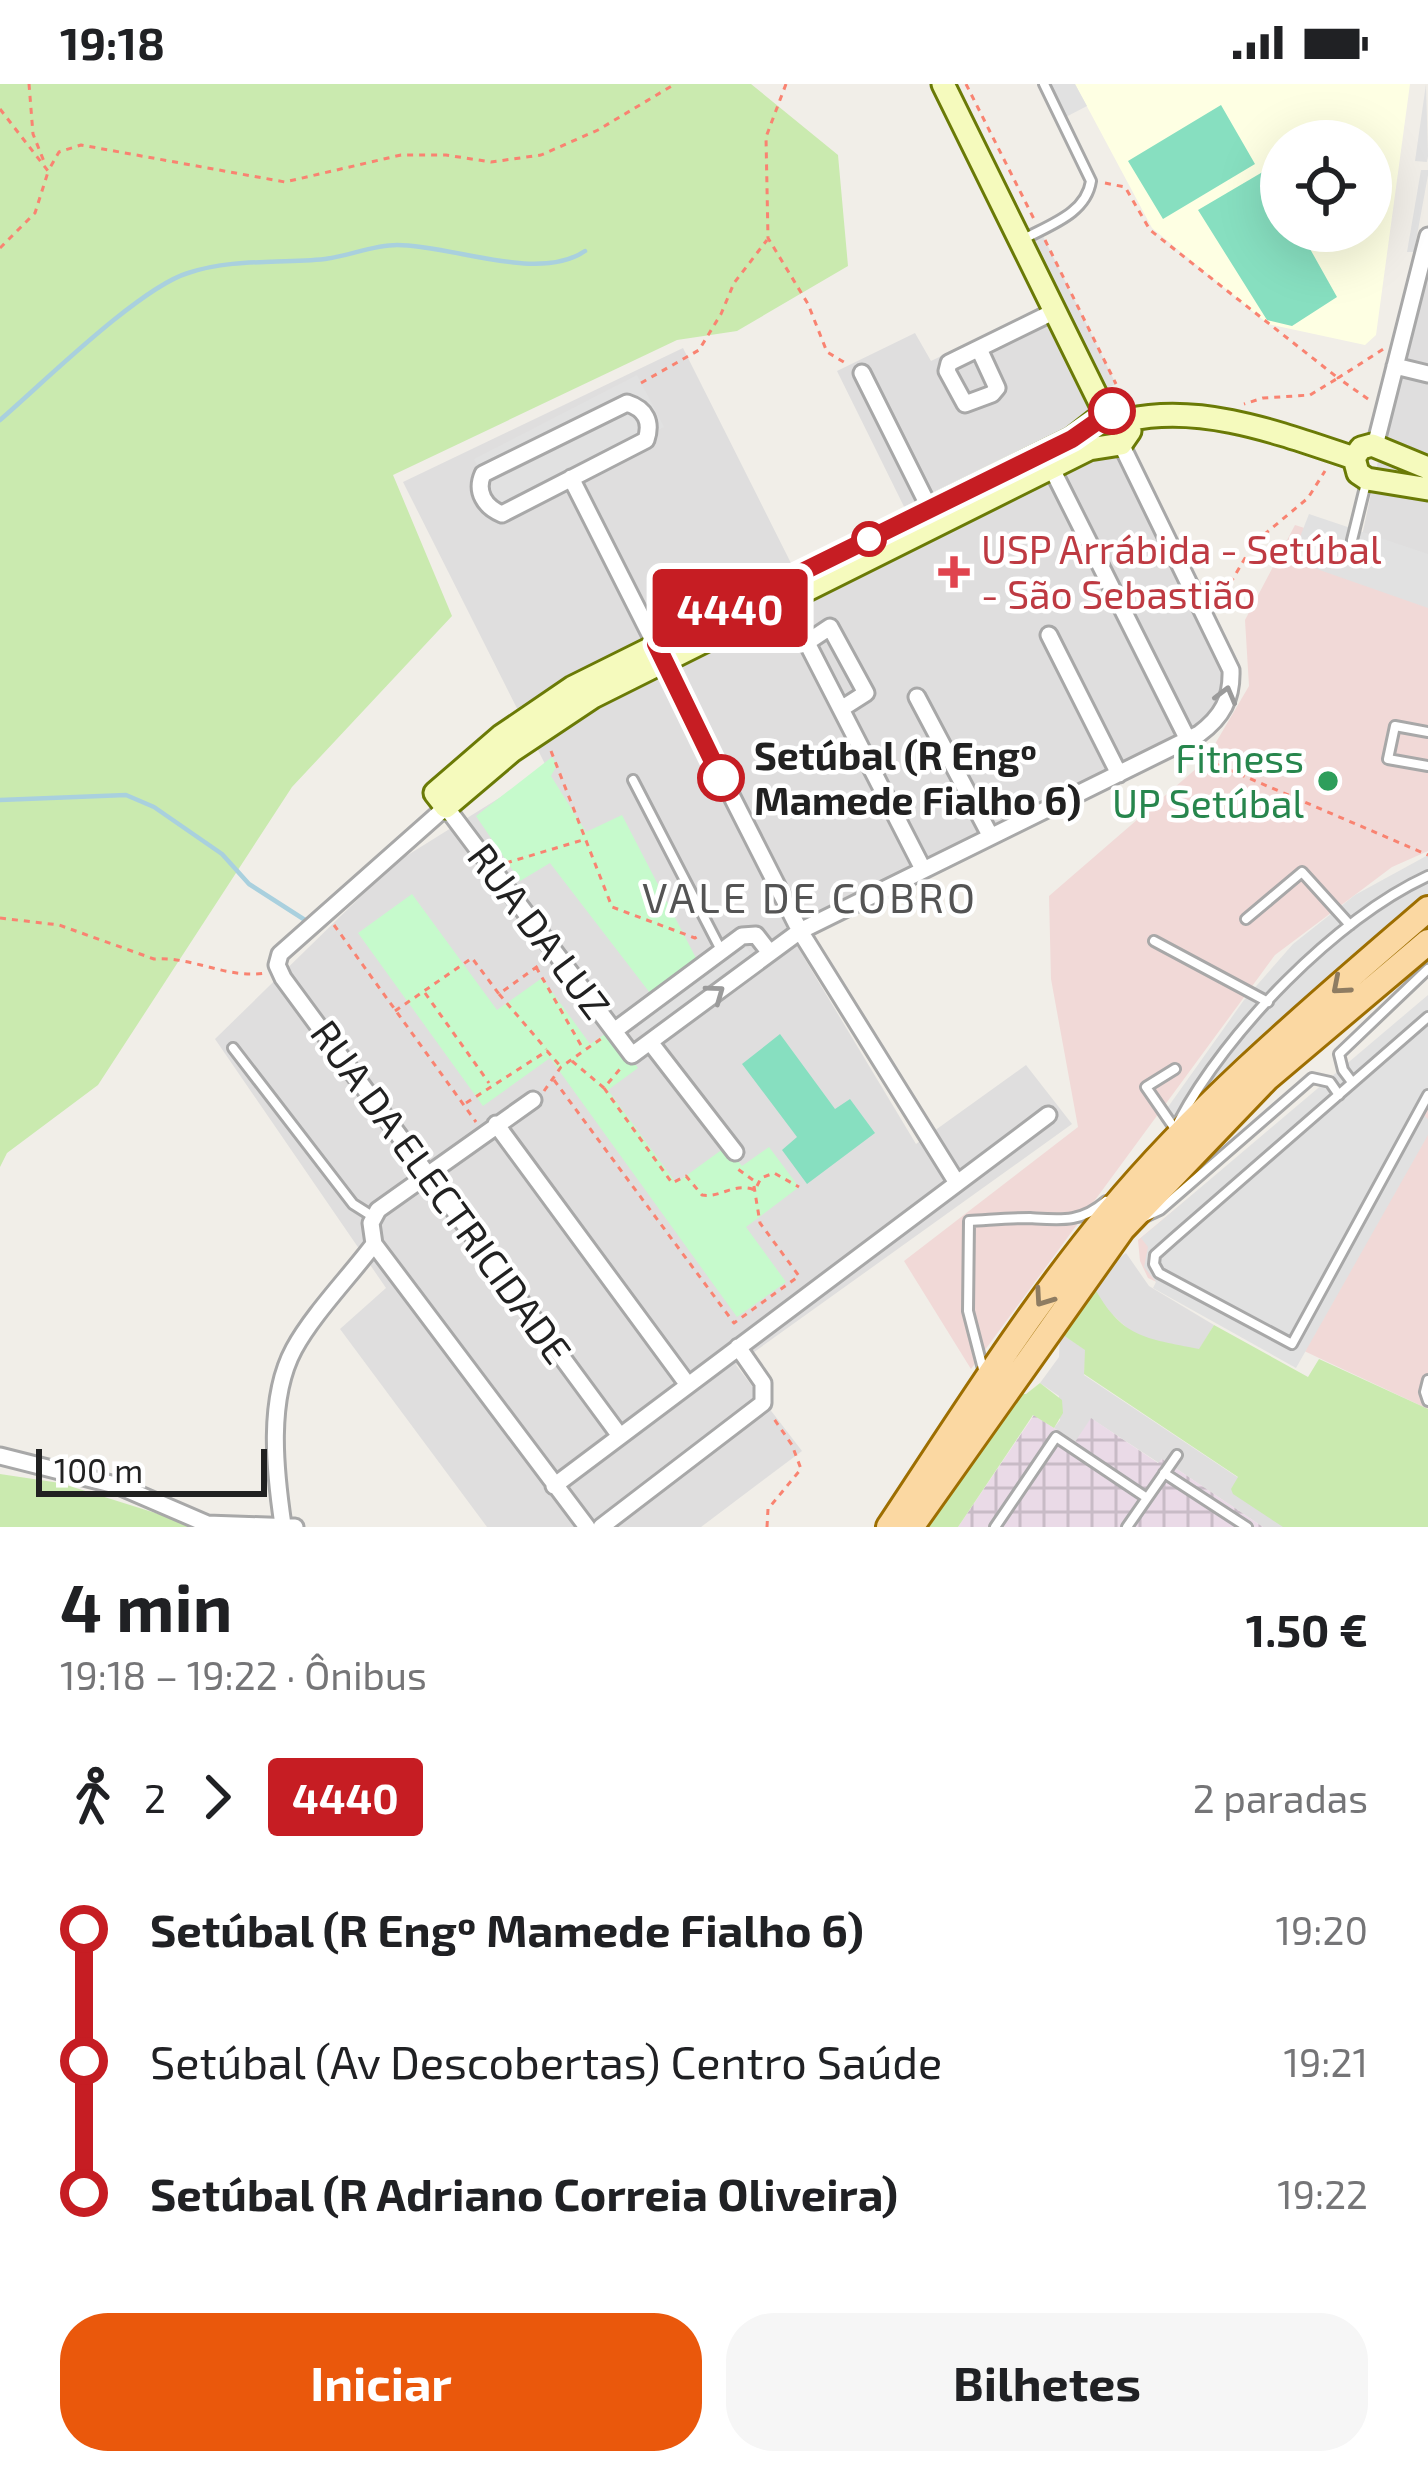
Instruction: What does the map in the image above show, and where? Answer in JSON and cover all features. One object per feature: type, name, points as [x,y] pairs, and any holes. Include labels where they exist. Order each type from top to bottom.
[{"type":"main road","points":[[911,1527],[1019,1352],[1053,1282],[1170,1140],[1428,909]]},
{"type":"main road","points":[[889,1527],[1019,1352],[1122,1229],[1267,1078],[1428,942]]},
{"type":"street","points":[[943,84],[1103,415]]},
{"type":"street","points":[[1369,479],[1386,470],[1381,450],[1395,365],[1422,290],[1428,236]]},
{"type":"street","points":[[979,349],[1055,311]]},
{"type":"street","points":[[1395,365],[1428,374]]},
{"type":"street","points":[[862,373],[930,509]]},
{"type":"street","points":[[627,403],[647,417],[646,440],[571,478],[502,514],[486,504],[480,487],[483,474],[627,403]]},
{"type":"street","points":[[278,971],[278,960],[287,946],[446,807],[435,793],[501,736],[573,687],[785,600],[1047,461],[1103,415],[1118,412],[1128,420],[1167,414],[1198,416],[1354,458]]},
{"type":"street","points":[[632,1055],[800,931],[1119,774],[1192,748],[1220,716],[1232,685],[1228,656],[1117,445],[1098,438],[1096,427],[1103,415]]},
{"type":"street","points":[[659,653],[930,509],[1047,461],[1117,445],[1129,436],[1128,420]]},
{"type":"street","points":[[1354,458],[1366,446],[1428,468]]},
{"type":"street","points":[[1354,458],[1358,473],[1369,479],[1428,490]]},
{"type":"street","points":[[1047,461],[1192,748]]},
{"type":"street","points":[[571,478],[800,931],[957,1183]]},
{"type":"street","points":[[785,600],[923,868]]},
{"type":"street","points":[[806,643],[830,627],[866,693],[841,709]]},
{"type":"street","points":[[1049,635],[1119,774]]},
{"type":"street","points":[[917,697],[990,835]]},
{"type":"street","name":"RUA DA LUZ","points":[[446,807],[632,1055]]},
{"type":"street","points":[[614,1030],[742,936],[756,935],[770,953]]},
{"type":"street","name":"RUA DA ELECTRICIDADE","points":[[278,971],[620,1436]]},
{"type":"street","points":[[650,1042],[735,1152]]},
{"type":"street","points":[[533,1100],[373,1216],[371,1233],[374,1244],[586,1527]]},
{"type":"street","points":[[554,1486],[1048,1115]]},
{"type":"street","points":[[490,1128],[688,1385]]},
{"type":"street","points":[[0,1456],[119,1486],[207,1524],[289,1526],[277,1439],[281,1388],[294,1348],[374,1244]]},
{"type":"street","points":[[601,1527],[763,1403],[763,1383],[738,1347]]},
{"type":"lane","points":[[1020,241],[1089,197],[1091,181],[1044,84]]},
{"type":"lane","points":[[1352,540],[1369,479]]},
{"type":"lane","points":[[1428,732],[1395,726],[1388,758],[1428,766]]},
{"type":"lane","points":[[633,780],[722,951]]},
{"type":"lane","points":[[1246,920],[1302,872],[1350,925]]},
{"type":"lane","points":[[983,1370],[968,1311],[969,1221],[1029,1218],[1063,1222],[1090,1215],[1170,1140],[1201,1084],[1268,1002],[1350,925],[1428,876]]},
{"type":"lane","points":[[1154,941],[1268,1002]]},
{"type":"lane","points":[[1352,1082],[1339,1054],[1428,969]]},
{"type":"lane","points":[[1428,1017],[1155,1255],[1154,1264],[1160,1273],[1292,1343],[1428,1095]]},
{"type":"lane","points":[[232,1048],[352,1204],[373,1216]]},
{"type":"lane","points":[[1170,1140],[1147,1087],[1175,1069]]},
{"type":"lane","points":[[1122,1229],[1160,1210],[1312,1078],[1330,1082],[1339,1095]]},
{"type":"lane","points":[[877,1527],[983,1370],[1019,1352]]},
{"type":"lane","points":[[1428,1380],[1428,1401]]},
{"type":"lane","points":[[995,1527],[1056,1437],[1147,1498]]},
{"type":"lane","points":[[1127,1527],[1177,1455]]},
{"type":"lane","points":[[1164,1473],[1246,1527]]},
{"type":"path","points":[[29,84],[33,134],[48,172]]},
{"type":"path","points":[[0,248],[35,213],[59,152],[81,145],[285,182],[401,155],[446,154],[491,162],[541,155],[598,130],[675,84]]},
{"type":"path","points":[[786,84],[766,137],[768,238],[808,304],[827,352],[862,373]]},
{"type":"path","points":[[0,109],[48,172]]},
{"type":"path","points":[[1111,184],[1125,188],[1150,230],[1374,404]]},
{"type":"path","points":[[641,383],[699,350],[734,283],[768,238]]},
{"type":"path","points":[[1242,404],[1310,395],[1390,345]]},
{"type":"path","points":[[1210,622],[1254,543],[1308,498],[1325,471]]},
{"type":"path","points":[[543,740],[554,755],[612,907],[695,938],[711,930]]},
{"type":"path","points":[[1192,748],[1428,855]]},
{"type":"path","points":[[494,871],[511,860],[586,839]]},
{"type":"path","points":[[325,913],[463,1104],[490,1128]]},
{"type":"path","points":[[0,918],[59,925],[154,958],[226,974],[278,971]]},
{"type":"path","points":[[499,994],[556,953]]},
{"type":"path","points":[[395,1011],[472,958],[561,1067]]},
{"type":"path","points":[[536,968],[583,1049]]},
{"type":"path","points":[[423,991],[490,1084]]},
{"type":"path","points":[[533,1100],[570,1059],[614,1030]]},
{"type":"path","points":[[463,1104],[547,1051]]},
{"type":"path","points":[[604,1088],[632,1055]]},
{"type":"path","points":[[570,1059],[604,1088],[672,1183],[686,1176],[702,1195],[710,1196],[734,1186],[755,1190]]},
{"type":"path","points":[[554,1079],[734,1323],[799,1276],[760,1223],[753,1180],[732,1162],[735,1152]]},
{"type":"path","points":[[755,1190],[761,1178],[774,1173],[799,1187]]},
{"type":"path","points":[[763,1403],[792,1445],[800,1468],[768,1509],[766,1527]]},
{"type":"shaded area","points":[[1044,84],[1075,84],[1087,106],[1062,119]]},
{"type":"shaded area","points":[[1075,84],[1410,84],[1392,217],[1392,120],[1260,120],[1260,252],[1387,252],[1376,335],[1365,345],[1268,324],[1152,228]]},
{"type":"shaded area","points":[[1426,84],[1428,156],[1427,162],[1415,161]]},
{"type":"shaded area","points":[[1421,170],[1428,170],[1428,175],[1414,252],[1407,252]]},
{"type":"shaded area","points":[[1428,226],[1428,567],[1359,550]]},
{"type":"shaded area","points":[[1040,230],[1116,384],[1102,389],[1027,238]]},
{"type":"shaded area","points":[[1040,308],[1226,674],[1221,699],[1200,723],[788,931],[916,1144],[1026,1065],[1072,1124],[736,1365],[802,1451],[701,1527],[487,1527],[340,1329],[386,1288],[215,1039],[395,863],[547,768],[403,482],[683,348],[807,595],[921,541],[837,371],[915,333],[931,361]]},
{"type":"shaded area","points":[[637,375],[664,427],[501,511],[474,459]]},
{"type":"shaded area","points":[[1309,514],[1428,554],[1428,608],[1291,560]]},
{"type":"shaded area","points":[[1295,525],[1428,567],[1428,851],[1392,867],[1275,955],[971,1369],[904,1261],[1078,1127],[1051,979],[1049,896],[1205,761],[1249,686],[1245,620]]},
{"type":"shaded area","points":[[1428,855],[1428,894],[1287,1017],[1218,1086],[1175,1118],[1168,1107],[1244,1000],[1293,944],[1355,895]]},
{"type":"shaded area","points":[[744,944],[755,960],[646,1038],[635,1023]]},
{"type":"shaded area","points":[[1428,995],[1428,1103],[1422,1114],[1428,1119],[1428,1135],[1296,1368],[1153,1288],[1156,1282],[1144,1267],[1148,1247],[1141,1238]]},
{"type":"shaded area","points":[[1428,1000],[1428,1409],[1148,1278],[1138,1240]]},
{"type":"shaded area","points":[[1126,1253],[1149,1286],[1214,1325],[1199,1350],[1137,1337],[1105,1308],[1093,1285],[1099,1274]]},
{"type":"shaded area","points":[[1060,1333],[1086,1350],[1084,1375],[1312,1527],[1263,1527],[1092,1419],[1075,1442],[1054,1428],[1060,1420],[1059,1396],[1040,1383],[1059,1357]]},
{"type":"shaded area","points":[[1034,1415],[1075,1442],[1091,1418],[1263,1527],[958,1527]]},
{"type":"green space","points":[[0,84],[751,84],[838,155],[848,266],[737,331],[677,340],[393,475],[452,616],[292,787],[98,1085],[7,1153],[0,1167]]},
{"type":"green space","points":[[1221,105],[1255,164],[1163,219],[1128,161]]},
{"type":"green space","points":[[1260,174],[1260,252],[1312,252],[1337,297],[1292,326],[1267,320],[1198,210]]},
{"type":"green space","points":[[552,757],[557,765],[551,776],[586,832],[622,815],[697,960],[650,993],[550,863],[520,881],[476,816]]},
{"type":"green space","points":[[412,894],[497,1010],[542,978],[590,1044],[611,1030],[638,1068],[608,1090],[676,1183],[727,1146],[742,1166],[769,1147],[799,1187],[746,1227],[786,1282],[737,1317],[550,1058],[483,1106],[358,933]]},
{"type":"green space","points":[[780,1034],[835,1109],[850,1099],[875,1133],[807,1184],[782,1150],[797,1137],[742,1064]]},
{"type":"green space","points":[[1093,1285],[1114,1316],[1149,1338],[1199,1349],[1214,1325],[1308,1377],[1319,1359],[1428,1409],[1428,1527],[1283,1527],[1233,1494],[1238,1477],[1084,1374],[1085,1350],[1060,1333]]},
{"type":"green space","points":[[1040,1383],[1062,1400],[1063,1413],[1054,1428],[1033,1415],[958,1527],[929,1527],[1019,1394]]},
{"type":"green space","points":[[0,1474],[60,1483],[200,1527],[0,1527]]},
{"type":"waterway","points":[[0,420],[118,316],[168,282],[205,268],[325,259],[388,245],[544,264],[585,251]]},
{"type":"waterway","points":[[0,800],[126,795],[154,807],[222,854],[249,884],[305,920]]},
{"type":"bus line","name":"4440","points":[[721,778],[656,644],[1072,439],[1112,411]]},
{"type":"place","name":"USP Arrábida - Setúbal - São Sebastião","points":[[954,572]]},
{"type":"place","name":"Setúbal (R Engº Mamede Fialho 6)","points":[[721,778]]},
{"type":"place","name":"Fitness UP Setúbal","points":[[1328,781]]},
{"type":"district","name":"VALE DE COBRO","points":[[810,898]]}]
